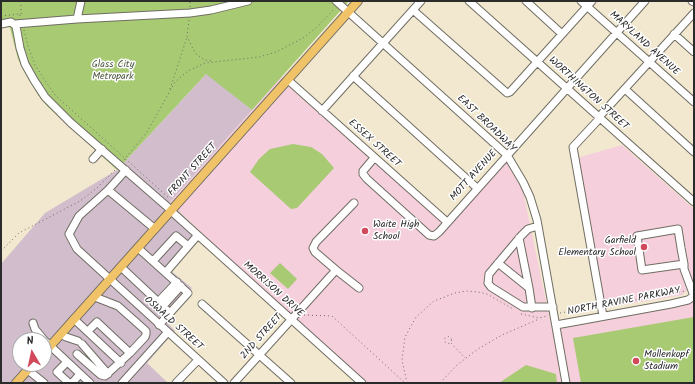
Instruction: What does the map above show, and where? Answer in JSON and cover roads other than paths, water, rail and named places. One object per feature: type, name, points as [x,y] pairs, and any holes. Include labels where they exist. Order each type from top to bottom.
[{"type":"main road","name":"FRONT STREET","points":[[52,340],[61,334],[89,299],[121,267],[358,1]]},
{"type":"main road","points":[[16,383],[26,372]]},
{"type":"street","points":[[77,19],[81,1]]},
{"type":"street","points":[[1,24],[11,22],[19,24],[77,19],[190,13],[211,10],[231,3],[248,1]]},
{"type":"street","points":[[322,111],[421,1]]},
{"type":"street","name":"WORTHINGTON STREET","points":[[469,1],[694,202]]},
{"type":"street","points":[[526,1],[562,34]]},
{"type":"street","name":"MARYLAND AVENUE","points":[[581,1],[590,4],[616,33],[694,102]]},
{"type":"street","name":"MOTT AVENUE","points":[[374,158],[363,171],[363,174],[429,235],[434,236],[645,1]]},
{"type":"street","name":"EAST BROADWAY","points":[[337,2],[507,155],[524,182],[538,226],[566,383]]},
{"type":"street","points":[[413,10],[508,93],[590,4]]},
{"type":"street","points":[[603,316],[573,148],[694,13]]},
{"type":"street","name":"MORRISON DRIVE","points":[[19,24],[22,56],[40,91],[59,111],[102,149],[123,164],[197,236],[362,383]]},
{"type":"street","points":[[674,34],[694,52]]},
{"type":"street","points":[[353,76],[477,188]]},
{"type":"street","name":"ESSEX STREET","points":[[288,80],[447,222]]},
{"type":"street","points":[[625,89],[694,152]]},
{"type":"street","points":[[93,159],[102,149]]},
{"type":"street","points":[[123,164],[108,190],[155,229]]},
{"type":"street","name":"OSWALD STREET","points":[[108,190],[79,216],[69,234],[77,249],[167,333],[224,383]]},
{"type":"street","points":[[354,203],[316,242],[314,248],[315,252],[359,288]]},
{"type":"street","points":[[538,226],[525,231],[489,274],[488,283],[523,307],[553,307]]},
{"type":"street","points":[[684,264],[642,270],[637,236],[678,230],[684,264],[686,277],[694,296]]},
{"type":"street","points":[[153,261],[176,236],[188,246]]},
{"type":"street","points":[[166,272],[197,236]]},
{"type":"street","points":[[519,238],[532,308]]},
{"type":"street","points":[[138,248],[188,293],[159,325]]},
{"type":"street","points":[[498,263],[529,288]]},
{"type":"street","points":[[121,267],[170,313]]},
{"type":"street","name":"2ND STREET","points":[[234,383],[293,321],[320,286],[336,270]]},
{"type":"street","points":[[161,304],[179,284]]},
{"type":"street","name":"NORTH RAVINE PARKWAY","points":[[556,325],[671,304],[688,300],[694,296]]},
{"type":"street","points":[[77,354],[101,375],[105,376],[121,363],[145,337],[146,331],[118,306],[89,299]]},
{"type":"street","points":[[202,304],[291,383]]},
{"type":"street","points":[[74,319],[121,363]]},
{"type":"street","points":[[88,331],[97,322],[130,353]]},
{"type":"street","points":[[33,324],[37,332]]},
{"type":"street","points":[[122,383],[167,333]]},
{"type":"street","points":[[61,334],[80,342],[108,374]]},
{"type":"street","points":[[52,350],[90,383]]},
{"type":"street","points":[[176,383],[198,360]]},
{"type":"street","points":[[67,362],[57,372],[69,383]]},
{"type":"street","points":[[35,372],[44,383]]},
{"type":"street","points":[[72,383],[80,374]]},
{"type":"place","name":"Waite High School","points":[[365,231]]},
{"type":"place","name":"Garfield Elementary School","points":[[644,247]]},
{"type":"place","name":"Mollenkopf Stadium","points":[[636,361]]},
{"type":"park label","name":"Glass City Metropark","points":[[113,70]]}]
